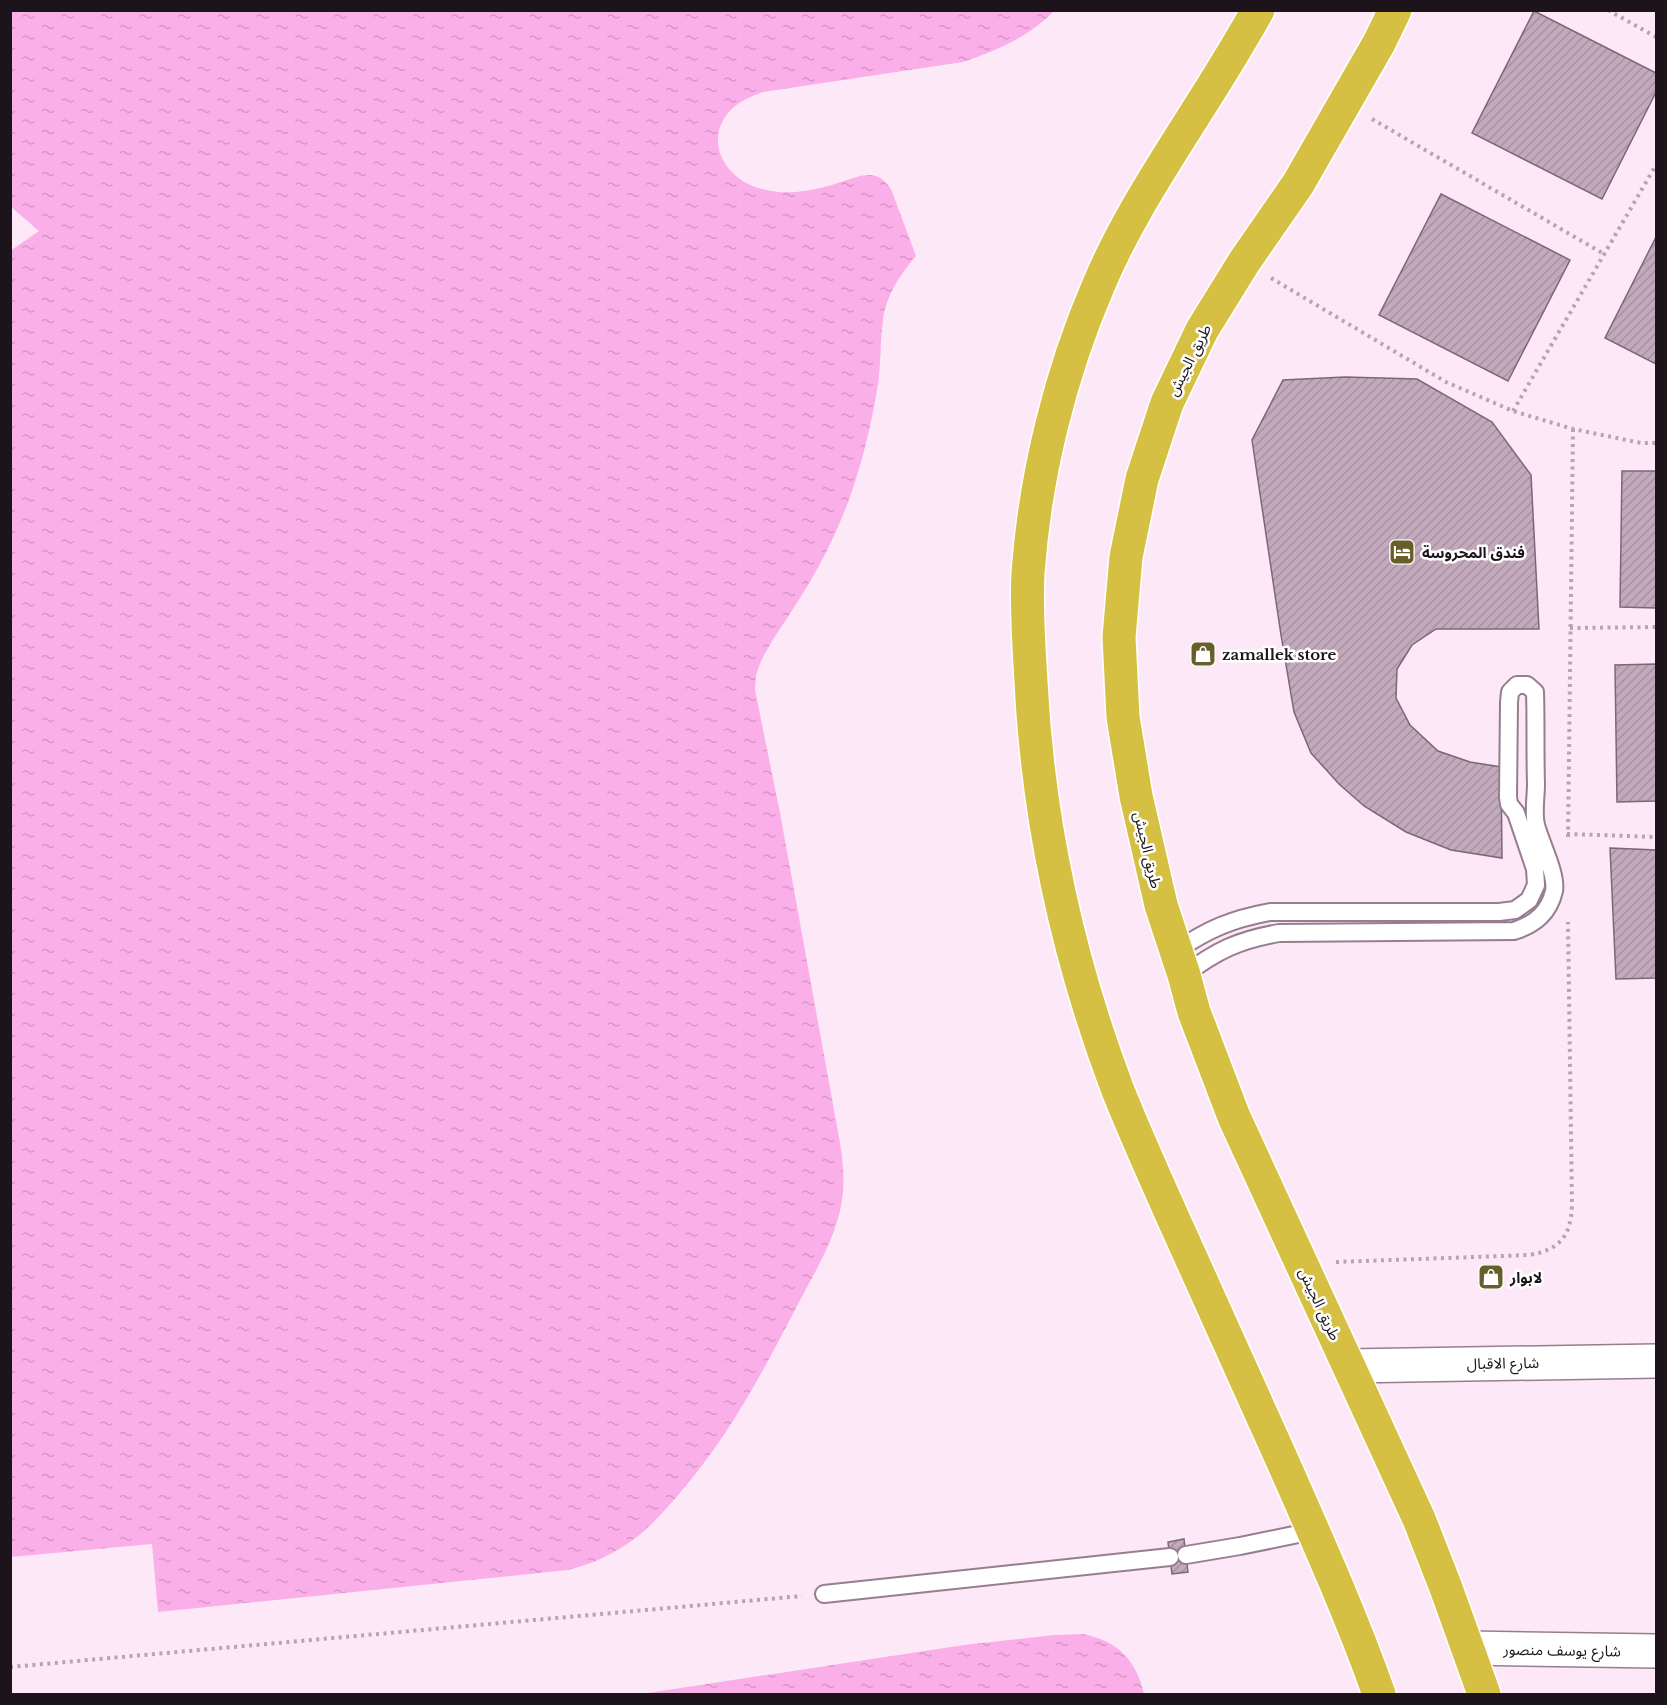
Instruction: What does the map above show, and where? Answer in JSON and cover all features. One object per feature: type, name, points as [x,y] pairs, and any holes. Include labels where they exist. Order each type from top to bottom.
[{"type":"highway","points":[[1258,10],[1203,102],[1164,161],[1130,221],[1099,283],[1058,401],[1045,459],[1028,575],[1028,644],[1032,713],[1039,781],[1050,849],[1068,930],[1090,1009],[1117,1087],[1313,1531],[1367,1660],[1379,1695]]},
{"type":"highway","name":"طريق الجيش","points":[[1395,10],[1345,104],[1298,184],[1244,262],[1202,330],[1167,403],[1142,479],[1126,557],[1119,637],[1123,717],[1136,796],[1161,905],[1194,1012],[1234,1117],[1419,1519],[1484,1695]]},
{"type":"street","name":"شارع الاقبال","points":[[1349,1366],[1656,1361]]},
{"type":"street","name":"شارع يوسف منصور","points":[[1468,1648],[1656,1651]]},
{"type":"lane","points":[[1517,685],[1527,685],[1535,692],[1536,824],[1546,858],[1553,872],[1555,888],[1551,903],[1542,917],[1529,926],[1514,931],[1279,933],[1228,946],[1205,959],[1180,963],[1196,938],[1244,917],[1270,912],[1499,912],[1515,910],[1529,900],[1536,885],[1535,868],[1508,797],[1509,702],[1510,692],[1517,685]]},
{"type":"lane","points":[[824,1594],[1178,1556],[1313,1531]]},
{"type":"path","points":[[1608,10],[1656,37]]},
{"type":"path","points":[[1345,104],[1604,254]]},
{"type":"path","points":[[1513,411],[1656,165]]},
{"type":"path","points":[[1244,262],[1446,382],[1513,411],[1573,429],[1641,443],[1656,443]]},
{"type":"path","points":[[1570,628],[1656,627]]},
{"type":"path","points":[[1568,834],[1656,837]]},
{"type":"path","points":[[10,1667],[824,1594]]},
{"type":"water","points":[[11,10],[1054,11],[1023,36],[963,62],[763,92],[735,106],[721,125],[718,137],[723,160],[730,170],[750,185],[772,191],[800,192],[865,175],[873,175],[882,179],[891,189],[916,256],[905,270],[887,302],[873,411],[860,465],[847,505],[822,560],[765,653],[756,675],[755,690],[780,813],[840,1143],[843,1194],[837,1224],[822,1260],[758,1380],[729,1427],[697,1473],[658,1518],[619,1549],[586,1565],[568,1570],[158,1612],[152,1544],[11,1557],[10,251],[39,231],[11,207]]},
{"type":"water","points":[[1083,1634],[1106,1642],[1124,1654],[1136,1671],[1144,1694],[641,1694],[964,1645]]},
{"type":"building","points":[[1534,11],[1656,73],[1656,92],[1602,199],[1472,133]]},
{"type":"building","points":[[1441,194],[1570,260],[1508,381],[1379,315]]},
{"type":"building","points":[[1656,237],[1656,364],[1605,338]]},
{"type":"building","name":"فندق المحروسة","points":[[1345,377],[1417,379],[1492,422],[1531,475],[1539,629],[1436,629],[1412,645],[1397,669],[1396,698],[1410,725],[1438,751],[1470,762],[1501,767],[1502,858],[1451,850],[1406,832],[1364,806],[1339,784],[1311,753],[1294,712],[1252,440],[1283,380]]},
{"type":"building","points":[[1622,471],[1656,471],[1656,608],[1620,607]]},
{"type":"building","points":[[1656,664],[1656,801],[1617,802],[1615,665]]},
{"type":"building","points":[[1610,848],[1656,850],[1656,978],[1616,979]]},
{"type":"building","points":[[1184,1539],[1188,1572],[1172,1574],[1168,1542]]},
{"type":"place","name":"فندق المحروسة","points":[[1402,552]]},
{"type":"place","name":"zamallek store","points":[[1203,654]]},
{"type":"place","name":"لابوار","points":[[1491,1277]]}]
